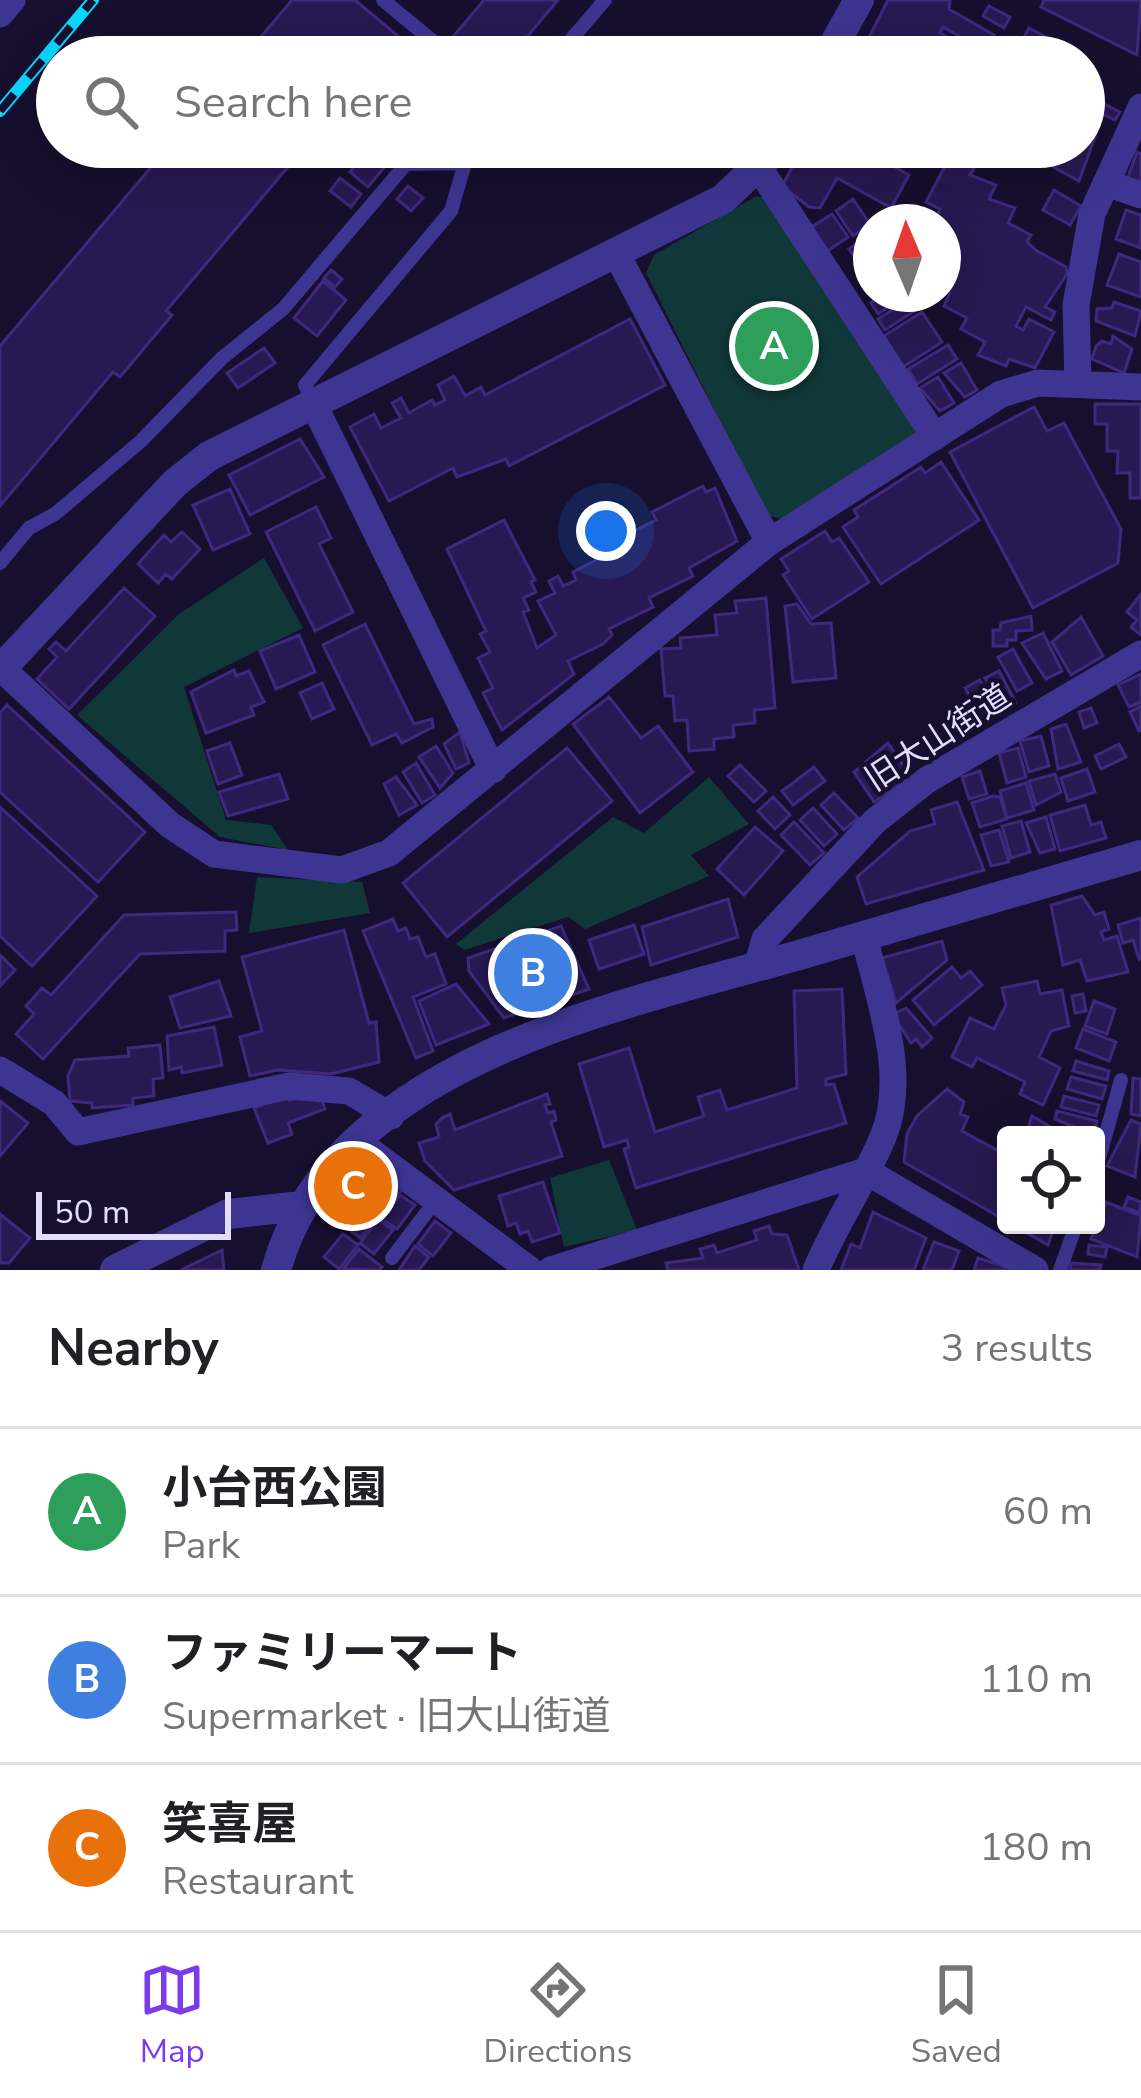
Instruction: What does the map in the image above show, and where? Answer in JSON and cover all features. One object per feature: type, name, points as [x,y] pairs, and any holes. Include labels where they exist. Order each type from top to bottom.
[{"type":"street","points":[[0,14],[12,0]]},
{"type":"street","points":[[839,36],[859,0]]},
{"type":"street","points":[[1078,382],[1076,305],[1092,214],[1141,107]]},
{"type":"street","points":[[757,168],[723,199],[209,456],[175,483],[1,669],[170,826],[214,854],[342,870],[389,853],[769,542],[1001,394],[1038,383],[1141,387]]},
{"type":"street","points":[[776,168],[935,437]]},
{"type":"street","points":[[1106,183],[1141,195]]},
{"type":"street","points":[[616,253],[769,542]]},
{"type":"street","points":[[314,404],[493,770]]},
{"type":"street","name":"旧大山街道","points":[[757,967],[765,939],[875,821],[927,780],[1141,654]]},
{"type":"street","points":[[276,1270],[302,1206],[358,1142],[438,1081],[504,1046],[1141,855]]},
{"type":"street","points":[[816,1270],[886,1132],[892,1088],[890,1046],[864,936]]},
{"type":"street","points":[[0,1070],[54,1103],[78,1132],[289,1086],[349,1090],[391,1116]]},
{"type":"street","points":[[358,1142],[530,1270]]},
{"type":"street","points":[[551,1270],[866,1171],[1034,1270]]},
{"type":"street","points":[[115,1270],[228,1214],[302,1206]]},
{"type":"lane","points":[[383,0],[427,36]]},
{"type":"lane","points":[[573,36],[598,4]]},
{"type":"lane","points":[[0,563],[29,528],[55,514],[141,441],[222,358],[283,309],[403,168]]},
{"type":"lane","points":[[314,404],[305,385],[452,211],[464,168]]},
{"type":"lane","points":[[1105,1137],[1121,1080]]},
{"type":"lane","points":[[392,1258],[436,1200]]},
{"type":"lane","points":[[1060,1270],[1073,1234]]},
{"type":"green space","points":[[755,197],[768,197],[914,418],[915,433],[786,520],[767,515],[646,273],[654,255]]},
{"type":"green space","points":[[264,558],[303,628],[184,687],[226,820],[271,825],[288,850],[220,837],[77,715],[179,614]]},
{"type":"green space","points":[[709,777],[749,824],[691,855],[709,876],[585,929],[568,917],[464,950],[456,944],[613,817],[644,833]]},
{"type":"green space","points":[[257,877],[362,882],[370,913],[249,933]]},
{"type":"green space","points":[[609,1160],[637,1230],[564,1247],[550,1178]]},
{"type":"building","points":[[292,0],[355,0],[398,36],[262,36]]},
{"type":"building","points":[[484,0],[558,0],[528,36],[454,36]]},
{"type":"building","points":[[888,0],[950,0],[949,9],[994,35],[959,36],[943,27],[940,33],[946,36],[870,36]]},
{"type":"building","points":[[1044,0],[1141,0],[1137,55],[1105,36],[1041,7]]},
{"type":"building","points":[[989,6],[1010,17],[1004,28],[983,16]]},
{"type":"building","points":[[1105,104],[1120,112],[1115,120],[1105,115]]},
{"type":"building","points":[[1137,152],[1141,154],[1141,185],[1127,180]]},
{"type":"building","points":[[150,168],[287,168],[166,311],[172,315],[120,377],[113,372],[0,506],[0,346]]},
{"type":"building","points":[[353,168],[384,168],[368,187],[350,172]]},
{"type":"building","points":[[792,168],[896,168],[909,175],[893,204],[884,204],[837,178],[820,208],[809,207],[782,186]]},
{"type":"building","points":[[944,168],[974,168],[970,175],[996,185],[989,199],[1015,208],[1008,223],[1031,235],[1027,242],[1037,251],[1066,267],[1067,274],[1045,307],[1055,312],[1051,320],[1026,307],[1016,326],[1023,330],[1029,319],[1054,332],[1035,368],[1009,359],[1006,366],[978,355],[985,342],[961,329],[967,318],[956,312],[961,312],[961,204],[926,202]]},
{"type":"building","points":[[1055,168],[1084,168],[1079,181]]},
{"type":"building","points":[[340,178],[361,194],[351,207],[330,191]]},
{"type":"building","points":[[408,186],[423,198],[411,211],[397,199]]},
{"type":"building","points":[[1054,190],[1081,206],[1070,225],[1043,210]]},
{"type":"building","points":[[853,199],[853,236],[836,211]]},
{"type":"building","points":[[1126,210],[1141,215],[1141,248],[1116,239]]},
{"type":"building","points":[[832,214],[848,237],[826,252],[810,228]]},
{"type":"building","points":[[1119,254],[1141,262],[1141,297],[1107,285]]},
{"type":"building","points":[[331,270],[342,279],[335,287],[324,278]]},
{"type":"building","points":[[323,281],[346,300],[317,336],[294,318]]},
{"type":"building","points":[[1114,302],[1141,311],[1135,336],[1096,321],[1097,309],[1112,308]]},
{"type":"building","points":[[889,312],[913,312],[885,330],[878,319]]},
{"type":"building","points":[[922,312],[942,342],[903,367],[884,336]]},
{"type":"building","points":[[630,319],[665,385],[509,466],[506,459],[457,477],[453,468],[389,501],[350,427],[374,414],[381,428],[401,418],[392,403],[401,398],[409,413],[432,400],[435,405],[445,400],[438,385],[454,376],[465,396],[481,387],[485,395]]},
{"type":"building","points":[[1113,336],[1132,349],[1124,373],[1092,359],[1096,346],[1102,341],[1111,344]]},
{"type":"building","points":[[948,345],[957,359],[917,384],[908,369]]},
{"type":"building","points":[[264,348],[275,363],[238,388],[227,373]]},
{"type":"building","points":[[961,363],[977,390],[965,397],[944,373]]},
{"type":"building","points":[[938,377],[954,403],[940,411],[920,388]]},
{"type":"building","points":[[1095,404],[1141,404],[1141,498],[1130,498],[1130,473],[1117,473],[1118,451],[1107,451],[1107,424],[1095,424]]},
{"type":"building","points":[[1034,407],[1047,431],[1064,423],[1121,529],[1118,563],[1033,608],[950,452]]},
{"type":"building","points":[[300,439],[324,477],[250,515],[229,475]]},
{"type":"building","points":[[941,462],[979,520],[881,584],[843,527],[858,517],[854,510],[921,467],[925,473]]},
{"type":"building","points":[[703,486],[706,492],[715,488],[737,541],[689,568],[693,576],[649,598],[653,607],[609,629],[612,635],[603,644],[568,661],[574,674],[502,730],[483,693],[493,688],[478,658],[490,652],[480,634],[486,631],[447,549],[504,520],[535,580],[531,582],[536,592],[523,598],[529,610],[523,612],[537,648],[556,635],[538,601],[555,593],[549,581],[558,576],[563,586],[576,580],[573,572],[616,550],[612,542],[656,520],[652,512]]},
{"type":"building","points":[[230,489],[250,534],[213,550],[193,505]]},
{"type":"building","points":[[316,507],[331,538],[319,544],[353,612],[315,631],[266,532]]},
{"type":"building","points":[[825,531],[832,542],[839,538],[869,582],[812,619],[783,575],[789,571],[781,559]]},
{"type":"building","points":[[182,532],[200,549],[172,579],[166,574],[158,583],[138,564],[164,535],[171,542]]},
{"type":"building","points":[[124,588],[155,616],[69,709],[37,679],[57,657],[49,649],[56,642],[66,651]]},
{"type":"building","points":[[1141,594],[1141,635],[1131,627],[1137,620],[1127,612]]},
{"type":"building","points":[[766,598],[775,708],[754,710],[755,723],[733,725],[734,737],[714,739],[714,749],[689,751],[687,720],[675,721],[673,696],[665,696],[661,649],[681,648],[680,638],[717,635],[715,615],[737,613],[735,601]]},
{"type":"building","points":[[797,604],[811,624],[831,623],[836,678],[793,682],[785,606]]},
{"type":"building","points":[[1031,616],[1032,630],[1016,631],[1016,640],[1007,640],[1007,646],[993,646],[993,630],[1000,630],[1001,623]]},
{"type":"building","points":[[1081,617],[1103,656],[1071,675],[1052,642]]},
{"type":"building","points":[[365,624],[414,724],[432,719],[433,727],[402,743],[396,734],[372,745],[323,645]]},
{"type":"building","points":[[1043,633],[1062,671],[1046,679],[1022,643]]},
{"type":"building","points":[[299,635],[315,672],[276,689],[260,651]]},
{"type":"building","points":[[1013,649],[1032,683],[1017,691],[998,657]]},
{"type":"building","points":[[234,670],[236,676],[249,671],[264,702],[251,707],[254,715],[206,733],[191,692]]},
{"type":"building","points":[[999,671],[1016,703],[1003,710],[985,678]]},
{"type":"building","points":[[1141,674],[1141,702],[1129,707],[1118,685]]},
{"type":"building","points":[[980,680],[996,710],[981,718],[965,688]]},
{"type":"building","points":[[322,683],[334,709],[312,719],[300,693]]},
{"type":"building","points":[[609,697],[641,738],[658,726],[693,772],[640,813],[573,724]]},
{"type":"building","points":[[7,705],[145,832],[98,882],[0,792],[0,713]]},
{"type":"building","points":[[1141,706],[1141,730],[1139,731],[1130,712]]},
{"type":"building","points":[[1091,708],[1097,723],[1084,728],[1079,712]]},
{"type":"building","points":[[1066,724],[1081,762],[1058,769],[1051,729]]},
{"type":"building","points":[[460,732],[469,763],[456,769],[444,744]]},
{"type":"building","points":[[1041,736],[1049,766],[1029,772],[1020,741]]},
{"type":"building","points":[[230,743],[242,775],[218,784],[207,751]]},
{"type":"building","points":[[888,743],[911,777],[874,802],[854,772]]},
{"type":"building","points":[[1119,744],[1126,757],[1101,769],[1095,756]]},
{"type":"building","points":[[436,746],[453,773],[440,788],[419,757]]},
{"type":"building","points":[[567,748],[612,801],[447,937],[403,883]]},
{"type":"building","points":[[1018,748],[1026,777],[1007,783],[999,753]]},
{"type":"building","points":[[416,763],[435,795],[422,803],[403,772]]},
{"type":"building","points":[[740,765],[766,791],[754,802],[728,776]]},
{"type":"building","points":[[814,767],[825,781],[793,805],[782,791]]},
{"type":"building","points":[[1087,769],[1095,792],[1068,801],[1061,778]]},
{"type":"building","points":[[980,771],[987,794],[969,799],[962,777]]},
{"type":"building","points":[[279,774],[288,799],[228,816],[219,792]]},
{"type":"building","points":[[1055,774],[1061,792],[1036,805],[1029,781]]},
{"type":"building","points":[[396,777],[417,805],[399,815],[384,784]]},
{"type":"building","points":[[1026,783],[1034,810],[1007,818],[1000,791]]},
{"type":"building","points":[[834,793],[858,818],[844,830],[821,805]]},
{"type":"building","points":[[773,797],[790,815],[775,829],[758,811]]},
{"type":"building","points":[[1000,797],[1007,819],[980,827],[972,803]]},
{"type":"building","points":[[957,802],[984,870],[866,904],[857,877],[910,831],[935,824],[931,810]]},
{"type":"building","points":[[1085,805],[1091,825],[1101,822],[1106,838],[1060,851],[1050,815]]},
{"type":"building","points":[[0,807],[97,896],[32,966],[0,936]]},
{"type":"building","points":[[813,808],[837,834],[824,846],[800,820]]},
{"type":"building","points":[[1046,817],[1055,849],[1040,853],[1026,823]]},
{"type":"building","points":[[1021,821],[1030,852],[1011,858],[1002,826]]},
{"type":"building","points":[[794,822],[824,853],[810,865],[781,835]]},
{"type":"building","points":[[755,827],[783,851],[744,895],[717,869]]},
{"type":"building","points":[[999,830],[1009,862],[991,866],[981,835]]},
{"type":"building","points":[[1082,896],[1095,915],[1104,912],[1109,929],[1101,932],[1104,940],[1117,936],[1128,972],[1087,981],[1080,960],[1063,965],[1051,905]]},
{"type":"building","points":[[728,899],[738,937],[651,965],[642,927]]},
{"type":"building","points":[[236,912],[237,930],[225,931],[225,951],[140,954],[43,1059],[16,1034],[34,1014],[26,1006],[42,988],[51,995],[124,915]]},
{"type":"building","points":[[1141,918],[1139,959],[1133,940],[1123,943],[1118,925]]},
{"type":"building","points":[[393,919],[398,931],[406,928],[410,939],[418,937],[426,957],[435,954],[446,984],[413,997],[433,1051],[416,1058],[363,931]]},
{"type":"building","points":[[634,925],[644,954],[599,969],[589,940]]},
{"type":"building","points":[[561,926],[589,989],[504,1018],[469,971],[468,958]]},
{"type":"building","points":[[344,930],[369,1023],[376,1022],[379,1062],[331,1074],[277,1070],[250,1076],[240,1037],[262,1031],[242,957]]},
{"type":"building","points":[[942,941],[947,960],[896,1003],[882,958]]},
{"type":"building","points":[[0,955],[15,970],[0,986]]},
{"type":"building","points":[[952,967],[961,978],[970,971],[982,985],[934,1025],[913,1000]]},
{"type":"building","points":[[219,981],[231,1016],[180,1028],[170,997]]},
{"type":"building","points":[[1037,981],[1040,994],[1062,990],[1069,1026],[1051,1031],[1039,1057],[1060,1068],[1043,1105],[1020,1094],[1025,1082],[977,1058],[972,1067],[952,1057],[970,1018],[994,1029],[1006,1005],[1002,988]]},
{"type":"building","points":[[456,984],[489,1024],[436,1045],[419,1001]]},
{"type":"building","points":[[842,989],[846,1074],[826,1079],[826,1085],[834,1084],[846,1123],[636,1188],[624,1149],[629,1147],[627,1140],[604,1147],[579,1064],[629,1048],[655,1132],[704,1116],[698,1097],[720,1090],[727,1110],[797,1088],[794,991]]},
{"type":"building","points":[[1083,994],[1086,1011],[1075,1013],[1072,996]]},
{"type":"building","points":[[1094,1001],[1115,1009],[1107,1034],[1085,1026]]},
{"type":"building","points":[[906,1008],[932,1038],[922,1047],[916,1039],[911,1043],[896,1020],[894,1014]]},
{"type":"building","points":[[214,1027],[222,1065],[182,1073],[181,1067],[169,1070],[167,1036]]},
{"type":"building","points":[[1083,1029],[1116,1042],[1109,1061],[1076,1048]]},
{"type":"building","points":[[160,1045],[163,1078],[153,1079],[154,1096],[133,1098],[133,1105],[92,1108],[92,1103],[70,1101],[68,1076],[75,1060],[129,1056],[128,1048]]},
{"type":"building","points":[[1076,1061],[1109,1071],[1107,1080],[1073,1071]]},
{"type":"building","points":[[1071,1077],[1106,1086],[1102,1099],[1067,1089]]},
{"type":"building","points":[[1133,1078],[1141,1079],[1141,1116],[1131,1114]]},
{"type":"building","points":[[947,1089],[964,1102],[960,1114],[968,1117],[962,1131],[997,1150],[997,1216],[904,1162],[907,1134],[917,1116]]},
{"type":"building","points":[[319,1094],[325,1109],[288,1123],[292,1134],[268,1143],[254,1108],[287,1095],[289,1100]]},
{"type":"building","points":[[547,1094],[550,1104],[545,1105],[548,1113],[554,1111],[556,1120],[551,1122],[562,1156],[454,1190],[425,1161],[419,1143],[439,1137],[436,1124],[443,1117],[450,1114],[455,1130]]},
{"type":"building","points":[[1064,1096],[1099,1105],[1096,1116],[1061,1107]]},
{"type":"building","points":[[0,1101],[28,1123],[0,1156]]},
{"type":"building","points":[[1057,1111],[1097,1121],[1096,1126],[1072,1126],[1055,1119]]},
{"type":"building","points":[[1032,1116],[1049,1126],[1029,1126]]},
{"type":"building","points":[[1131,1120],[1141,1124],[1135,1177],[1107,1166]]},
{"type":"building","points":[[392,1182],[402,1190],[383,1210],[364,1195],[372,1185]]},
{"type":"building","points":[[543,1182],[560,1233],[532,1242],[528,1231],[520,1234],[516,1223],[508,1226],[499,1196]]},
{"type":"building","points":[[400,1195],[415,1205],[397,1229],[382,1219]]},
{"type":"building","points":[[1128,1197],[1141,1202],[1140,1213],[1124,1207]]},
{"type":"building","points":[[361,1201],[378,1215],[360,1238],[342,1224]]},
{"type":"building","points":[[1105,1204],[1141,1216],[1137,1257],[1091,1239],[1093,1234],[1105,1234]]},
{"type":"building","points":[[873,1212],[926,1238],[914,1270],[841,1270],[851,1244],[860,1248]]},
{"type":"building","points":[[0,1214],[30,1238],[9,1263],[0,1263]]},
{"type":"building","points":[[378,1219],[393,1230],[374,1254],[360,1243]]},
{"type":"building","points":[[435,1221],[451,1233],[433,1256],[418,1244]]},
{"type":"building","points":[[769,1226],[772,1234],[787,1235],[799,1270],[668,1270],[666,1263],[703,1258],[700,1249],[714,1245],[717,1253],[757,1240],[754,1231]]},
{"type":"building","points":[[343,1234],[358,1245],[339,1269],[324,1257]]},
{"type":"building","points":[[1029,1234],[1052,1234],[1048,1245]]},
{"type":"building","points":[[934,1242],[959,1251],[952,1270],[923,1270]]},
{"type":"building","points":[[1089,1245],[1107,1247],[1105,1257],[1088,1254]]},
{"type":"building","points":[[415,1246],[429,1257],[419,1270],[399,1270]]},
{"type":"building","points":[[359,1249],[382,1267],[343,1269]]},
{"type":"building","points":[[222,1250],[224,1270],[181,1270]]},
{"type":"building","points":[[978,1258],[1006,1267],[1005,1270],[974,1270]]},
{"type":"building","points":[[1071,1263],[1101,1265],[1100,1270],[1070,1270]]},
{"type":"railway","points":[[63,36],[93,0]]},
{"type":"railway","points":[[0,111],[36,68]]},
{"type":"place","name":"小台西公園","points":[[774,346]]},
{"type":"place","name":"ファミリーマート","points":[[533,973]]},
{"type":"place","name":"笑喜屋","points":[[353,1186]]}]
